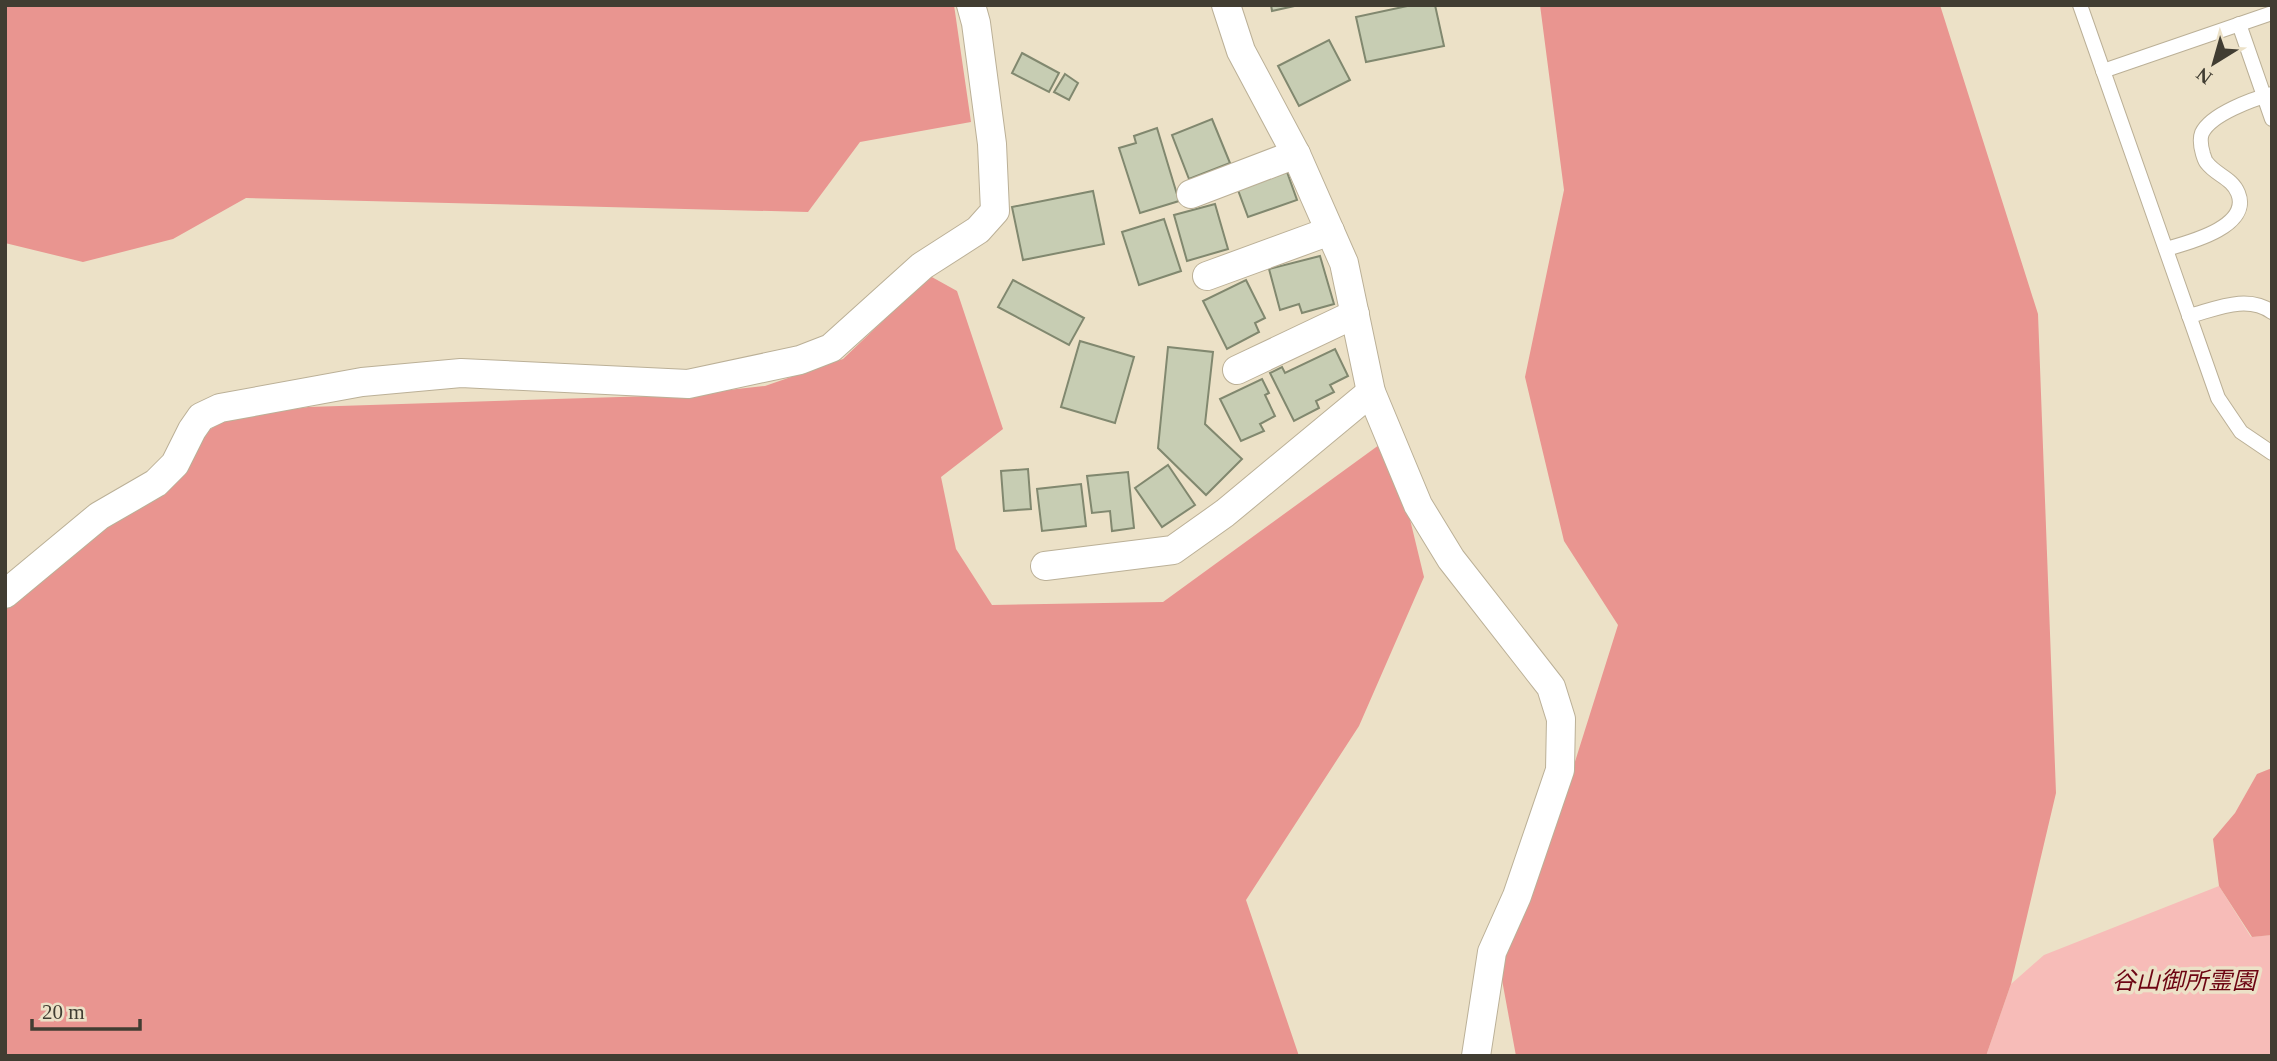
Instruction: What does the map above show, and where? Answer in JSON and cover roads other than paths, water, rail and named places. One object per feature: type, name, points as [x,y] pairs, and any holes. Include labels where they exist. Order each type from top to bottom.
[{"type":"street","points":[[5,594],[99,516],[156,482],[175,464],[201,417],[220,408],[362,382],[461,373],[688,384],[800,360],[831,348],[922,266],[978,230],[995,211],[992,144],[976,23],[971,5]]},
{"type":"street","points":[[1226,5],[1241,51],[1296,155],[1343,263],[1371,392],[1418,505],[1451,559],[1551,687],[1561,719],[1559,770],[1517,896],[1492,952],[1476,1056]]},
{"type":"street","points":[[1191,194],[1296,155]]},
{"type":"street","points":[[1207,275],[1330,231]]},
{"type":"street","points":[[1237,370],[1354,314]]},
{"type":"street","points":[[1045,566],[1173,550],[1225,513],[1371,392]]},
{"type":"lane","points":[[2080,5],[2218,398],[2241,432],[2272,453]]},
{"type":"lane","points":[[2104,71],[2272,13]]},
{"type":"lane","points":[[2239,24],[2268,95],[2272,119]]},
{"type":"lane","points":[[2166,249],[2210,236],[2235,217],[2240,202],[2238,193],[2230,180],[2205,162],[2201,134],[2210,122],[2225,113],[2268,95]]},
{"type":"lane","points":[[2189,316],[2249,303],[2262,305],[2272,313]]},
{"type":"park label","name":"谷山御所霊園","points":[[2184,981]]}]
